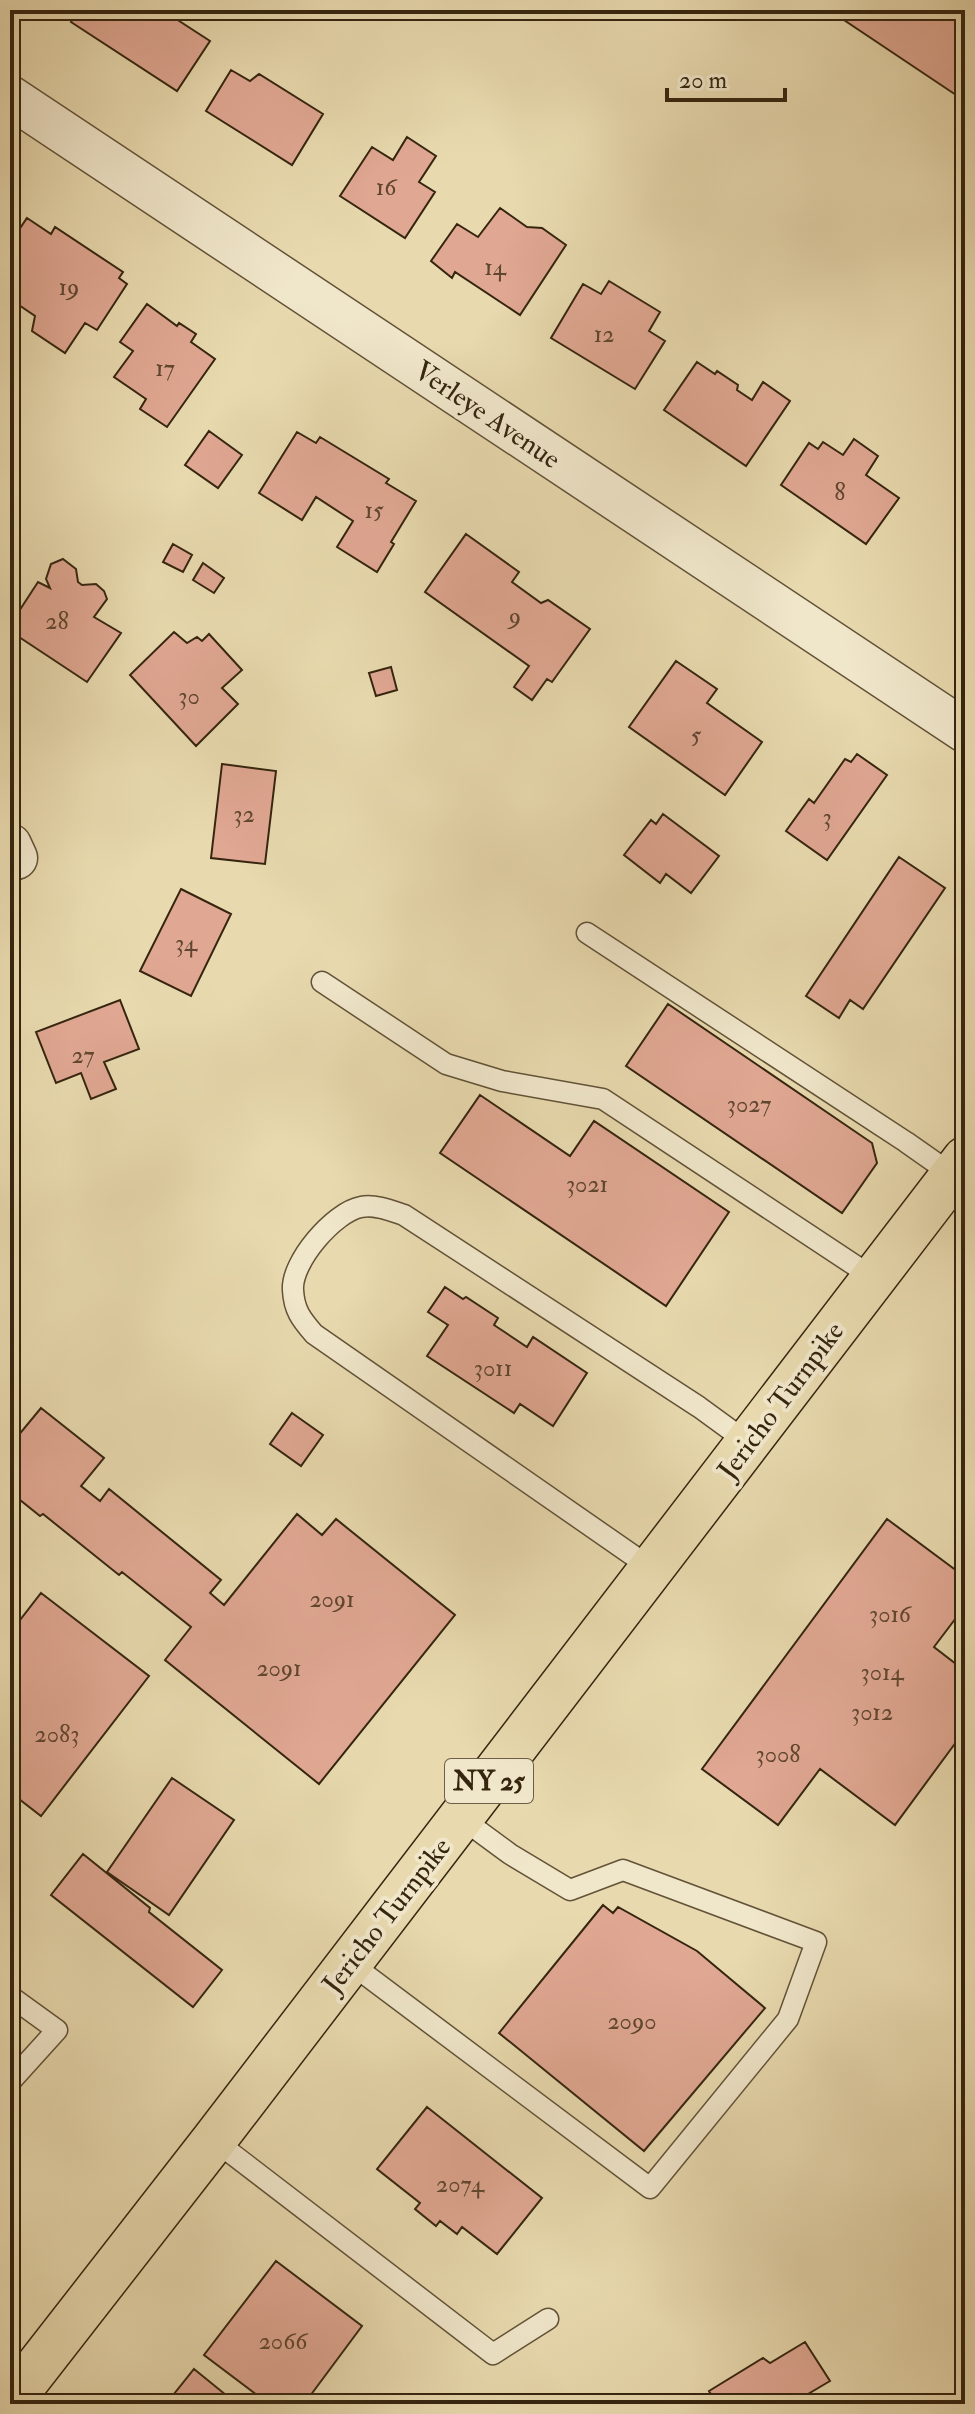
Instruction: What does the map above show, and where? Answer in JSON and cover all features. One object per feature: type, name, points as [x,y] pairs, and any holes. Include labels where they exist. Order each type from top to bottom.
[{"type":"main road","name":"Jericho Turnpike","points":[[15,2385],[214,2140],[959,1167]]},
{"type":"street","name":"Verleye Avenue","points":[[10,97],[965,731]]},
{"type":"lane","points":[[587,933],[906,1142],[959,1167]]},
{"type":"lane","points":[[322,982],[446,1064],[502,1081],[603,1099],[874,1278]]},
{"type":"lane","points":[[651,1568],[314,1334],[298,1315],[292,1287],[304,1255],[334,1219],[362,1206],[383,1208],[404,1215],[699,1407],[747,1442]]},
{"type":"lane","points":[[350,1963],[650,2188],[788,2019],[816,1942],[623,1870],[570,1890],[510,1854],[461,1818]]},
{"type":"lane","points":[[10,1996],[57,2030],[10,2082]]},
{"type":"lane","points":[[214,2140],[493,2354],[548,2319]]},
{"type":"building","points":[[79,10],[173,10],[170,15],[210,41],[177,91],[71,22]]},
{"type":"building","points":[[829,10],[965,10],[965,101]]},
{"type":"building","points":[[231,70],[250,81],[259,74],[323,114],[292,165],[206,111]]},
{"type":"building","points":[[407,137],[436,156],[419,182],[435,192],[405,238],[340,196],[372,147],[393,160]]},
{"type":"building","points":[[500,208],[527,227],[542,228],[566,245],[520,315],[455,272],[452,278],[431,261],[457,224],[478,237]]},
{"type":"building","points":[[27,218],[51,234],[55,227],[123,272],[119,278],[127,284],[97,330],[85,323],[65,353],[32,331],[35,316],[10,299],[10,289],[18,280],[10,275],[10,243]]},
{"type":"building","points":[[609,281],[660,312],[649,331],[665,341],[635,389],[551,338],[583,284],[601,294]]},
{"type":"building","points":[[147,304],[177,326],[179,323],[196,334],[191,342],[215,359],[167,427],[140,409],[146,399],[114,377],[133,351],[120,342]]},
{"type":"building","points":[[697,362],[738,385],[737,390],[752,400],[763,382],[790,401],[746,466],[664,410]]},
{"type":"building","points":[[209,431],[242,455],[218,488],[185,465]]},
{"type":"building","points":[[297,432],[316,443],[320,437],[389,479],[386,483],[416,501],[377,572],[337,547],[353,521],[316,497],[302,520],[259,493]]},
{"type":"building","points":[[854,439],[878,456],[866,475],[899,498],[866,544],[781,485],[809,443],[818,449],[823,442],[843,455]]},
{"type":"building","points":[[466,534],[519,572],[512,582],[541,603],[548,600],[590,629],[552,682],[547,679],[532,700],[514,687],[529,666],[425,592]]},
{"type":"building","points":[[173,544],[192,555],[183,572],[163,562]]},
{"type":"building","points":[[63,559],[76,569],[78,582],[82,585],[96,584],[104,591],[107,599],[94,617],[121,633],[87,682],[10,631],[10,625],[38,582],[50,588],[46,579],[51,564]]},
{"type":"building","points":[[203,563],[224,578],[214,593],[193,580]]},
{"type":"building","points":[[174,632],[187,643],[197,637],[202,641],[209,634],[242,670],[222,688],[238,704],[196,746],[130,675]]},
{"type":"building","points":[[676,661],[717,689],[707,703],[762,742],[725,795],[629,727]]},
{"type":"building","points":[[391,667],[397,690],[376,696],[369,673]]},
{"type":"building","points":[[857,754],[887,775],[827,860],[786,831],[809,799],[814,803],[845,759],[851,762]]},
{"type":"building","points":[[222,764],[276,771],[265,864],[211,858]]},
{"type":"building","points":[[663,814],[719,856],[691,893],[666,874],[660,883],[624,855],[651,820],[656,824]]},
{"type":"building","points":[[899,857],[945,888],[863,1009],[850,1000],[839,1018],[806,996]]},
{"type":"building","points":[[181,889],[231,914],[191,996],[140,971]]},
{"type":"building","points":[[120,1000],[139,1049],[104,1062],[116,1089],[91,1099],[81,1073],[56,1083],[36,1032]]},
{"type":"building","points":[[668,1004],[872,1143],[877,1163],[842,1213],[626,1066]]},
{"type":"building","points":[[480,1095],[570,1156],[594,1121],[729,1212],[666,1306],[440,1153]]},
{"type":"building","points":[[445,1287],[498,1318],[494,1325],[527,1347],[533,1337],[587,1373],[553,1426],[520,1404],[514,1413],[427,1356],[448,1325],[428,1312]]},
{"type":"building","points":[[41,1408],[104,1458],[81,1486],[100,1501],[109,1489],[221,1580],[210,1593],[224,1605],[297,1514],[322,1535],[336,1519],[455,1615],[319,1784],[165,1660],[191,1627],[43,1514],[40,1516],[15,1496],[10,1502],[10,1440],[13,1442]]},
{"type":"building","points":[[292,1413],[323,1435],[301,1466],[270,1444]]},
{"type":"building","points":[[965,1419],[965,1437],[956,1431]]},
{"type":"building","points":[[887,1519],[965,1577],[965,1606],[934,1647],[965,1671],[965,1707],[960,1713],[965,1717],[965,1730],[895,1825],[820,1769],[778,1825],[702,1769]]},
{"type":"building","points":[[41,1593],[149,1676],[41,1816],[10,1792],[10,1633]]},
{"type":"building","points":[[172,1778],[234,1820],[169,1915],[107,1872]]},
{"type":"building","points":[[83,1854],[222,1970],[193,2007],[51,1895]]},
{"type":"building","points":[[603,1905],[613,1913],[618,1907],[697,1951],[765,2008],[644,2151],[499,2033]]},
{"type":"building","points":[[427,2107],[542,2198],[497,2254],[462,2227],[457,2234],[440,2221],[436,2226],[415,2209],[420,2203],[377,2169]]},
{"type":"building","points":[[276,2261],[362,2326],[304,2404],[269,2404],[204,2355]]},
{"type":"building","points":[[805,2342],[830,2381],[791,2404],[716,2404],[709,2391],[763,2358],[770,2363]]},
{"type":"building","points":[[194,2369],[237,2404],[166,2404]]}]
